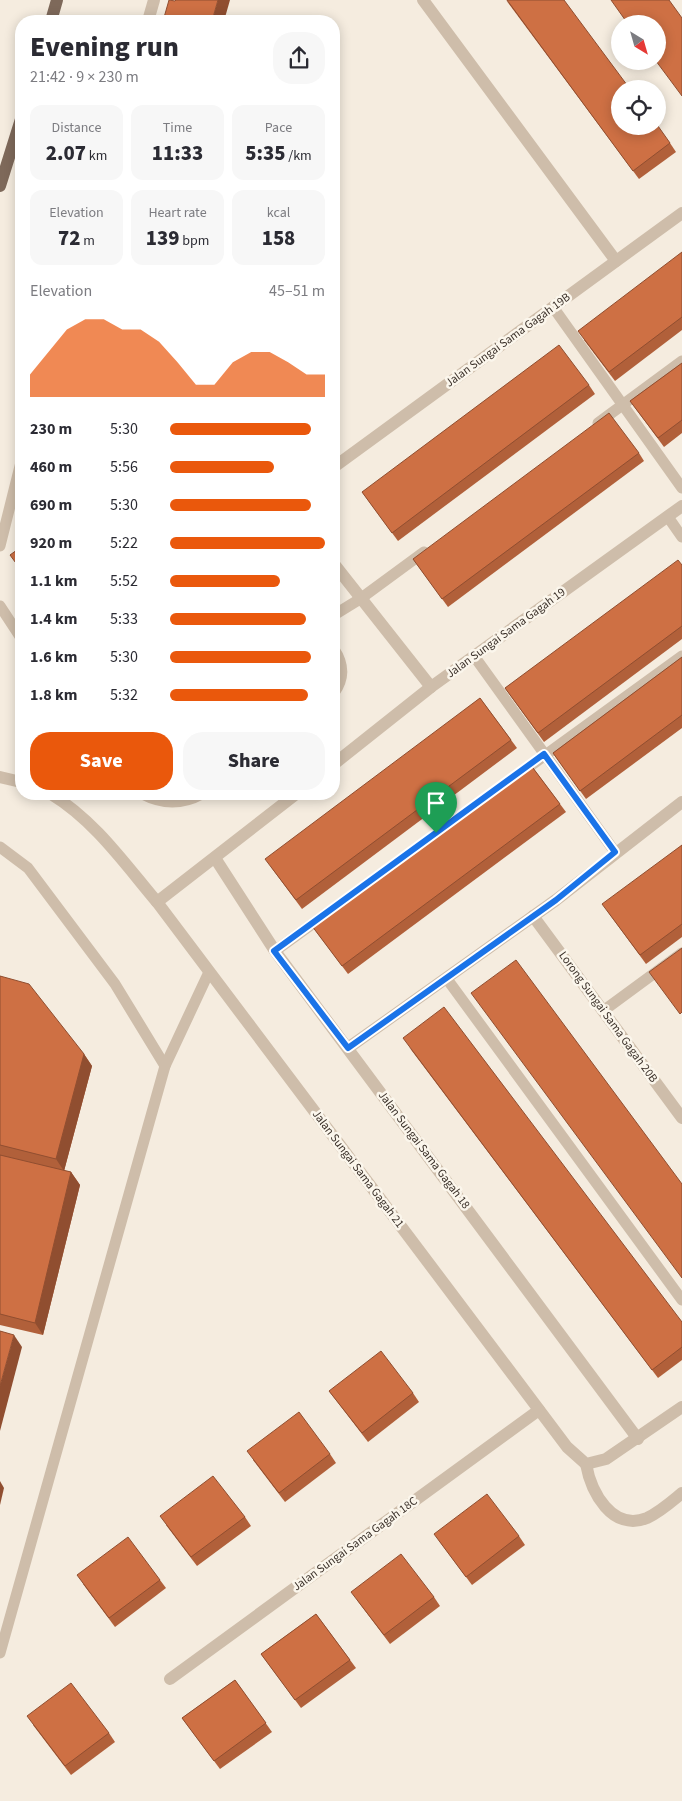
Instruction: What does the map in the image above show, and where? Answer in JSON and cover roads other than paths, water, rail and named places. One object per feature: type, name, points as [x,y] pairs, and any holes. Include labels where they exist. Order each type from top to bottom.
[{"type":"main road","points":[[53,15],[57,0]]},
{"type":"main road","points":[[0,186],[15,138]]},
{"type":"street","points":[[150,15],[154,0]]},
{"type":"street","points":[[423,0],[616,261]]},
{"type":"street","name":"Jalan Sungai Sama Gagah 19B","points":[[340,463],[682,213]]},
{"type":"street","name":"Jalan Sungai Sama Gagah 19","points":[[340,759],[431,687],[682,506]]},
{"type":"street","points":[[340,572],[431,687]]},
{"type":"street","points":[[0,777],[15,781]]},
{"type":"street","name":"Jalan Sungai Sama Gagah 21","points":[[61,800],[73,807],[106,841],[156,902],[567,1447],[586,1464]]},
{"type":"street","points":[[156,902],[288,800]]},
{"type":"street","points":[[348,1048],[533,916],[682,802]]},
{"type":"street","name":"Jalan Sungai Sama Gagah 18","points":[[215,858],[274,951],[638,1439]]},
{"type":"street","name":"Lorong Sungai Sama Gagah 20B","points":[[533,916],[680,1112]]},
{"type":"street","points":[[682,1407],[638,1439],[606,1459],[586,1464],[593,1491],[607,1509],[624,1520],[646,1518],[682,1493]]},
{"type":"street","name":"Jalan Sungai Sama Gagah 18C","points":[[170,1680],[539,1410]]},
{"type":"lane","points":[[553,307],[682,488]]},
{"type":"lane","points":[[591,428],[682,361]]},
{"type":"lane","points":[[0,546],[15,486]]},
{"type":"lane","points":[[668,517],[682,536]]},
{"type":"lane","points":[[340,612],[432,546]]},
{"type":"lane","points":[[0,606],[15,629]]},
{"type":"lane","points":[[474,656],[615,852]]},
{"type":"lane","points":[[274,951],[682,656]]},
{"type":"lane","points":[[340,658],[343,676],[340,682]]},
{"type":"lane","points":[[157,800],[176,803],[190,800]]},
{"type":"lane","points":[[0,847],[28,868],[34,875],[115,984],[165,1066]]},
{"type":"lane","points":[[603,1011],[682,953]]},
{"type":"lane","points":[[0,1653],[165,1066],[209,972]]},
{"type":"lane","points":[[447,979],[682,1300]]}]
